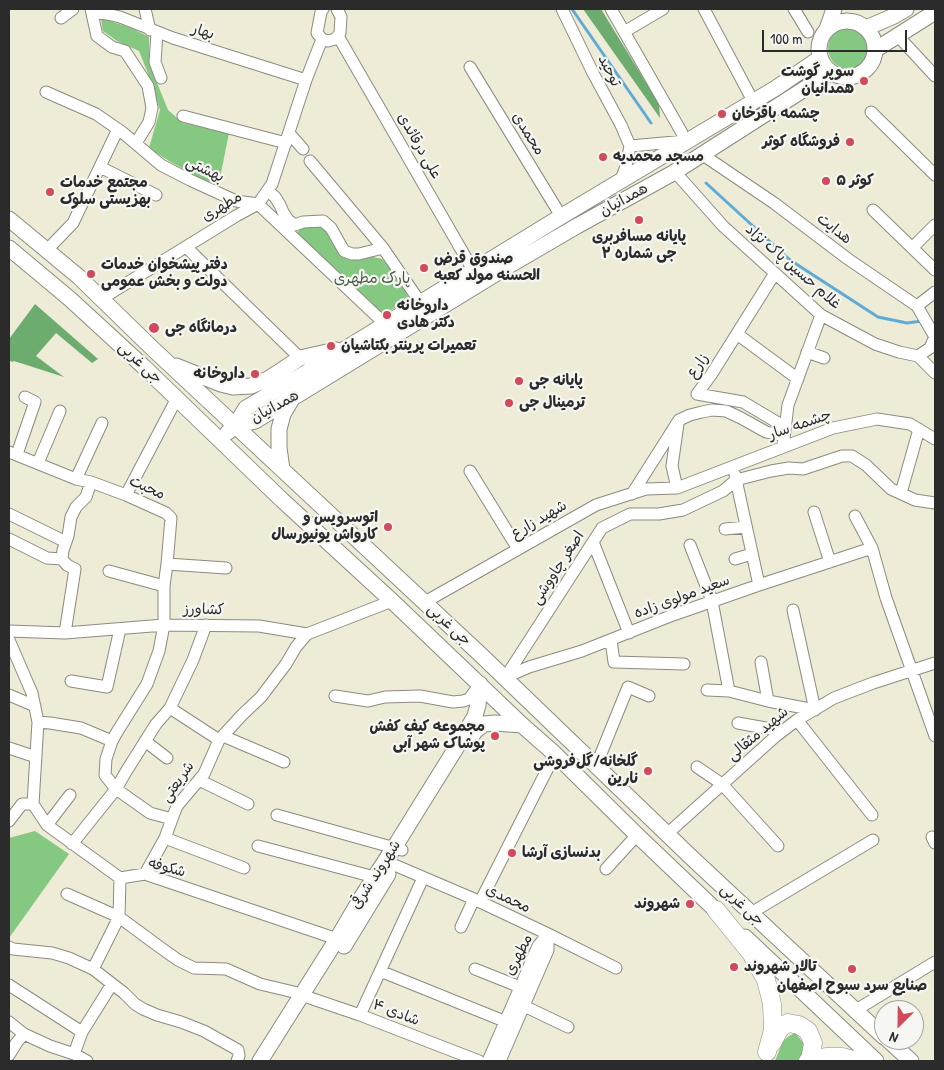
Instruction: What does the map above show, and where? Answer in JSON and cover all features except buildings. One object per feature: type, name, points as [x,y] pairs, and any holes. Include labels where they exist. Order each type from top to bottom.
[{"type":"highway","points":[[716,910],[751,952],[766,980],[772,1004],[773,1030],[765,1057]]},
{"type":"highway","points":[[765,1057],[780,1028],[788,1023],[799,1025],[808,1031],[813,1043],[809,1061],[826,1057],[842,1057],[857,1061]]},
{"type":"main road","points":[[834,9],[827,29],[822,36],[819,50],[820,58],[825,66],[839,76],[856,76],[864,72],[874,58],[875,50],[871,34],[859,20]]},
{"type":"main road","points":[[827,29],[844,21],[894,16],[906,9]]},
{"type":"main road","points":[[875,50],[935,12]]},
{"type":"main road","name":"همدانیان","points":[[235,426],[255,421],[292,399],[360,356],[459,288],[473,270],[621,180],[684,137],[776,88],[820,58]]},
{"type":"main road","name":"همدانیان","points":[[235,426],[246,408],[420,302],[459,288],[507,267],[676,172],[832,72]]},
{"type":"main road","name":"جی غربی","points":[[9,220],[79,277],[235,426],[425,602],[667,834],[874,1027]]},
{"type":"main road","name":"جی غربی","points":[[9,248],[70,299],[177,398],[522,725],[555,754],[637,835],[876,1061]]},
{"type":"main road","points":[[498,254],[500,262],[503,266],[507,267]]},
{"type":"main road","points":[[169,364],[221,384],[233,387],[251,386],[268,379],[300,358],[347,348]]},
{"type":"main road","points":[[282,469],[279,429],[283,414],[292,399]]},
{"type":"main road","points":[[219,439],[235,426]]},
{"type":"main road","name":"شهروند شرقی","points":[[260,1061],[342,941],[361,898],[380,878],[398,848],[475,716],[480,684]]},
{"type":"main road","name":"شهروند شرقی","points":[[398,848],[475,731],[484,724],[522,725]]},
{"type":"main road","name":"شهروند شرقی","points":[[271,1061],[306,996]]},
{"type":"main road","points":[[899,1050],[911,1061]]},
{"type":"street","points":[[61,18],[73,9]]},
{"type":"street","points":[[145,9],[154,31],[155,62],[161,78]]},
{"type":"street","points":[[324,9],[321,12],[317,33],[322,39],[328,41],[338,36],[341,17],[338,9]]},
{"type":"street","name":"توحید","points":[[562,9],[630,146]]},
{"type":"street","points":[[611,9],[684,137],[630,146],[621,180]]},
{"type":"street","points":[[624,32],[663,9]]},
{"type":"street","points":[[704,9],[753,101]]},
{"type":"street","points":[[794,9],[808,32]]},
{"type":"street","points":[[92,11],[97,36],[112,47],[125,52],[148,86],[152,108],[149,122],[136,143]]},
{"type":"street","name":"بهار","points":[[92,11],[120,17],[154,31],[306,80]]},
{"type":"street","points":[[897,35],[935,76]]},
{"type":"street","name":"علی درقائدی","points":[[338,36],[473,270]]},
{"type":"street","name":"مطهری","points":[[101,299],[258,204],[272,184],[306,80],[322,39]]},
{"type":"street","name":"محمدی","points":[[470,67],[561,216]]},
{"type":"street","name":"بهشتی","points":[[46,92],[96,114],[136,143],[161,165],[236,201],[258,204]]},
{"type":"street","points":[[870,112],[935,175]]},
{"type":"street","points":[[183,116],[287,138],[303,149]]},
{"type":"street","points":[[46,251],[73,223],[118,129]]},
{"type":"street","name":"هدایت","points":[[703,155],[774,203],[848,259],[918,308],[934,334]]},
{"type":"street","points":[[310,161],[383,248],[420,302]]},
{"type":"street","points":[[100,167],[156,196]]},
{"type":"street","name":"غلام حسین پاک نژاد","points":[[676,172],[723,226],[821,315],[875,344],[918,356],[935,372]]},
{"type":"street","points":[[268,191],[275,197],[288,220],[295,224],[323,221],[332,228],[344,251],[359,254],[383,248]]},
{"type":"street","points":[[258,204],[385,324]]},
{"type":"street","points":[[873,210],[935,270]]},
{"type":"street","points":[[912,248],[935,225]]},
{"type":"street","points":[[186,247],[300,358]]},
{"type":"street","name":"زارع","points":[[775,272],[711,375],[697,394],[743,402],[784,437]]},
{"type":"street","points":[[918,308],[935,292]]},
{"type":"street","points":[[632,494],[679,420],[690,415],[712,410],[726,411],[766,432],[784,437],[788,405],[821,315]]},
{"type":"street","points":[[737,334],[798,378]]},
{"type":"street","points":[[918,356],[930,348],[934,334]]},
{"type":"street","points":[[808,352],[824,358]]},
{"type":"street","points":[[13,453],[35,402],[25,398]]},
{"type":"street","points":[[126,494],[177,398]]},
{"type":"street","points":[[38,463],[60,412]]},
{"type":"street","name":"چشمه سار","points":[[677,488],[733,466],[784,437],[877,419],[910,424],[935,438]]},
{"type":"street","points":[[677,488],[672,466],[679,420]]},
{"type":"street","points":[[76,478],[102,423]]},
{"type":"street","points":[[901,493],[919,429]]},
{"type":"street","name":"محبت","points":[[13,453],[76,478],[126,494],[166,513],[171,518],[164,586],[164,625],[159,651],[147,684],[112,741],[106,759],[105,776],[116,789]]},
{"type":"street","name":"اصغر چاووشی","points":[[505,678],[602,528],[630,514],[659,514],[683,510],[723,491],[736,480],[789,468],[803,469],[842,456],[852,456],[866,465],[890,489],[915,500],[935,503]]},
{"type":"street","points":[[733,466],[759,584]]},
{"type":"street","points":[[470,471],[518,549]]},
{"type":"street","points":[[62,559],[71,517],[76,507],[86,497],[91,482]]},
{"type":"street","name":"شهید زارع","points":[[425,602],[596,504],[646,490],[677,488]]},
{"type":"street","points":[[814,512],[830,562]]},
{"type":"street","points":[[9,514],[66,542]]},
{"type":"street","points":[[855,516],[872,548],[886,598],[935,736]]},
{"type":"street","points":[[725,530],[746,527]]},
{"type":"street","points":[[9,539],[47,558],[62,559],[67,565],[75,569],[65,632]]},
{"type":"street","points":[[593,542],[629,632]]},
{"type":"street","points":[[690,545],[712,601],[729,691]]},
{"type":"street","name":"سعید مولوی زاده","points":[[505,678],[530,667],[582,651],[759,584],[872,548]]},
{"type":"street","points":[[735,559],[752,554]]},
{"type":"street","points":[[167,564],[226,568]]},
{"type":"street","points":[[109,571],[164,586]]},
{"type":"street","points":[[308,634],[392,601]]},
{"type":"street","points":[[707,690],[729,691],[815,710],[793,610]]},
{"type":"street","name":"کشاورز","points":[[9,631],[65,632],[164,625],[206,625],[259,626],[308,634]]},
{"type":"street","points":[[72,844],[116,789],[156,724],[170,708],[193,660],[206,625]]},
{"type":"street","points":[[70,681],[107,687],[120,629]]},
{"type":"street","name":"شریعتی","points":[[116,789],[150,814],[172,819],[177,806],[204,774],[221,738],[261,697],[286,664],[296,647],[308,634]]},
{"type":"street","points":[[9,640],[32,693],[38,722],[33,804],[48,825],[120,878],[119,917],[93,970]]},
{"type":"street","points":[[611,640],[614,662],[684,664]]},
{"type":"street","points":[[761,662],[768,701]]},
{"type":"street","name":"شهید مثقالی","points":[[667,834],[782,731],[797,720],[834,698],[935,663]]},
{"type":"street","points":[[336,696],[368,701],[385,697],[420,696],[453,702],[469,699],[480,684]]},
{"type":"street","points":[[596,766],[628,687],[649,696]]},
{"type":"street","points":[[9,695],[35,706]]},
{"type":"street","points":[[170,708],[221,738],[284,762]]},
{"type":"street","points":[[797,720],[872,815]]},
{"type":"street","points":[[38,722],[81,728],[112,741]]},
{"type":"street","points":[[738,722],[782,731]]},
{"type":"street","points":[[145,741],[168,758]]},
{"type":"street","points":[[9,748],[36,757]]},
{"type":"street","points":[[461,927],[477,901],[555,754]]},
{"type":"street","points":[[697,766],[722,784],[778,846]]},
{"type":"street","points":[[199,780],[248,804]]},
{"type":"street","points":[[48,825],[70,796]]},
{"type":"street","points":[[9,821],[22,804],[33,804]]},
{"type":"street","points":[[277,816],[398,848]]},
{"type":"street","points":[[145,874],[165,838],[172,819]]},
{"type":"street","points":[[606,870],[637,835]]},
{"type":"street","points":[[165,838],[244,868]]},
{"type":"street","points":[[751,912],[873,840]]},
{"type":"street","points":[[258,846],[380,878]]},
{"type":"street","name":"محمدی","points":[[389,863],[477,901],[616,968]]},
{"type":"street","name":"شکوفه","points":[[120,878],[145,874],[342,941]]},
{"type":"street","points":[[360,1015],[423,878]]},
{"type":"street","name":"شادی ۴","points":[[67,894],[119,917],[178,960],[194,968],[226,969],[260,984],[306,996],[360,1015],[479,1061]]},
{"type":"street","name":"مطهری","points":[[488,1061],[538,946],[548,934]]},
{"type":"street","name":"مطهری","points":[[500,1061],[548,950],[548,934]]},
{"type":"street","points":[[9,947],[13,950],[52,953],[69,958],[93,970],[124,992],[135,1004],[157,1016],[181,1022],[204,1031],[238,1050],[239,1056],[237,1061]]},
{"type":"street","points":[[856,1010],[935,962]]},
{"type":"street","points":[[475,969],[520,987]]},
{"type":"street","points":[[380,971],[504,1021]]},
{"type":"street","points":[[74,1054],[82,1032],[112,984]]},
{"type":"street","points":[[9,985],[82,1032]]},
{"type":"street","points":[[524,1006],[568,1027]]},
{"type":"street","points":[[9,1022],[24,1034],[87,1061]]},
{"type":"street","points":[[9,1055],[24,1034]]},
{"type":"green space","points":[[583,9],[601,9],[659,104],[660,118]]},
{"type":"green space","points":[[101,18],[131,28],[149,37],[149,63],[168,110],[183,123],[229,133],[218,188],[149,148],[160,110],[147,71],[139,51],[117,41],[103,31]]},
{"type":"green space","points":[[849,27],[857,29],[866,37],[870,48],[868,56],[860,65],[849,69],[841,67],[832,59],[828,48],[830,40],[838,31]]},
{"type":"green space","name":"پارک مطهری","points":[[317,225],[326,229],[342,257],[351,260],[369,256],[382,259],[402,283],[409,299],[383,315],[296,234],[302,226]]},
{"type":"green space","points":[[35,304],[98,359],[92,363],[56,333],[36,356],[64,377],[9,360],[9,339]]},
{"type":"green space","points":[[35,831],[69,854],[9,938],[9,838]]},
{"type":"green space","points":[[795,1033],[808,1048],[802,1061],[775,1061],[783,1041]]},
{"type":"waterway","points":[[572,9],[651,123]]},
{"type":"waterway","points":[[706,183],[790,260],[878,317],[907,323],[922,321]]},
{"type":"place","name":"سوپر گوشت همدانیان","points":[[864,81]]},
{"type":"place","name":"چشمه باقرخان","points":[[722,114]]},
{"type":"place","name":"فروشگاه کوثر","points":[[850,142]]},
{"type":"place","name":"مسجد محمدیه","points":[[603,157]]},
{"type":"place","name":"کوثر ۵","points":[[826,181]]},
{"type":"place","name":"مجتمع خدمات بهزیستی سلوک","points":[[50,192]]},
{"type":"place","name":"پایانه مسافربری جی شماره ۲","points":[[639,220]]},
{"type":"place","name":"صندوق قرض الحسنه مولد کعبه","points":[[424,268]]},
{"type":"place","name":"دفتر پیشخوان خدمات دولت و بخش عمومی","points":[[91,274]]},
{"type":"place","name":"داروخانه دکتر هادی","points":[[387,315]]},
{"type":"place","name":"درمانگاه جی","points":[[154,328]]},
{"type":"place","name":"تعمیرات پرینتر بکتاشیان","points":[[331,346]]},
{"type":"place","name":"داروخانه","points":[[255,374]]},
{"type":"place","name":"پایانه جی","points":[[519,381]]},
{"type":"place","name":"ترمینال جی","points":[[509,403]]},
{"type":"place","name":"اتوسرویس و کارواش یونیورسال","points":[[388,527]]},
{"type":"place","name":"مجموعه کیف کفش پوشاک شهر آبی","points":[[495,736]]},
{"type":"place","name":"گلخانه/گل‌فروشی نارین","points":[[648,771]]},
{"type":"place","name":"بدنسازی آرشا","points":[[512,853]]},
{"type":"place","name":"شهروند","points":[[690,904]]},
{"type":"place","name":"تالار شهروند","points":[[734,967]]},
{"type":"place","name":"صنایع سرد سبوح اصفهان","points":[[852,969]]}]
